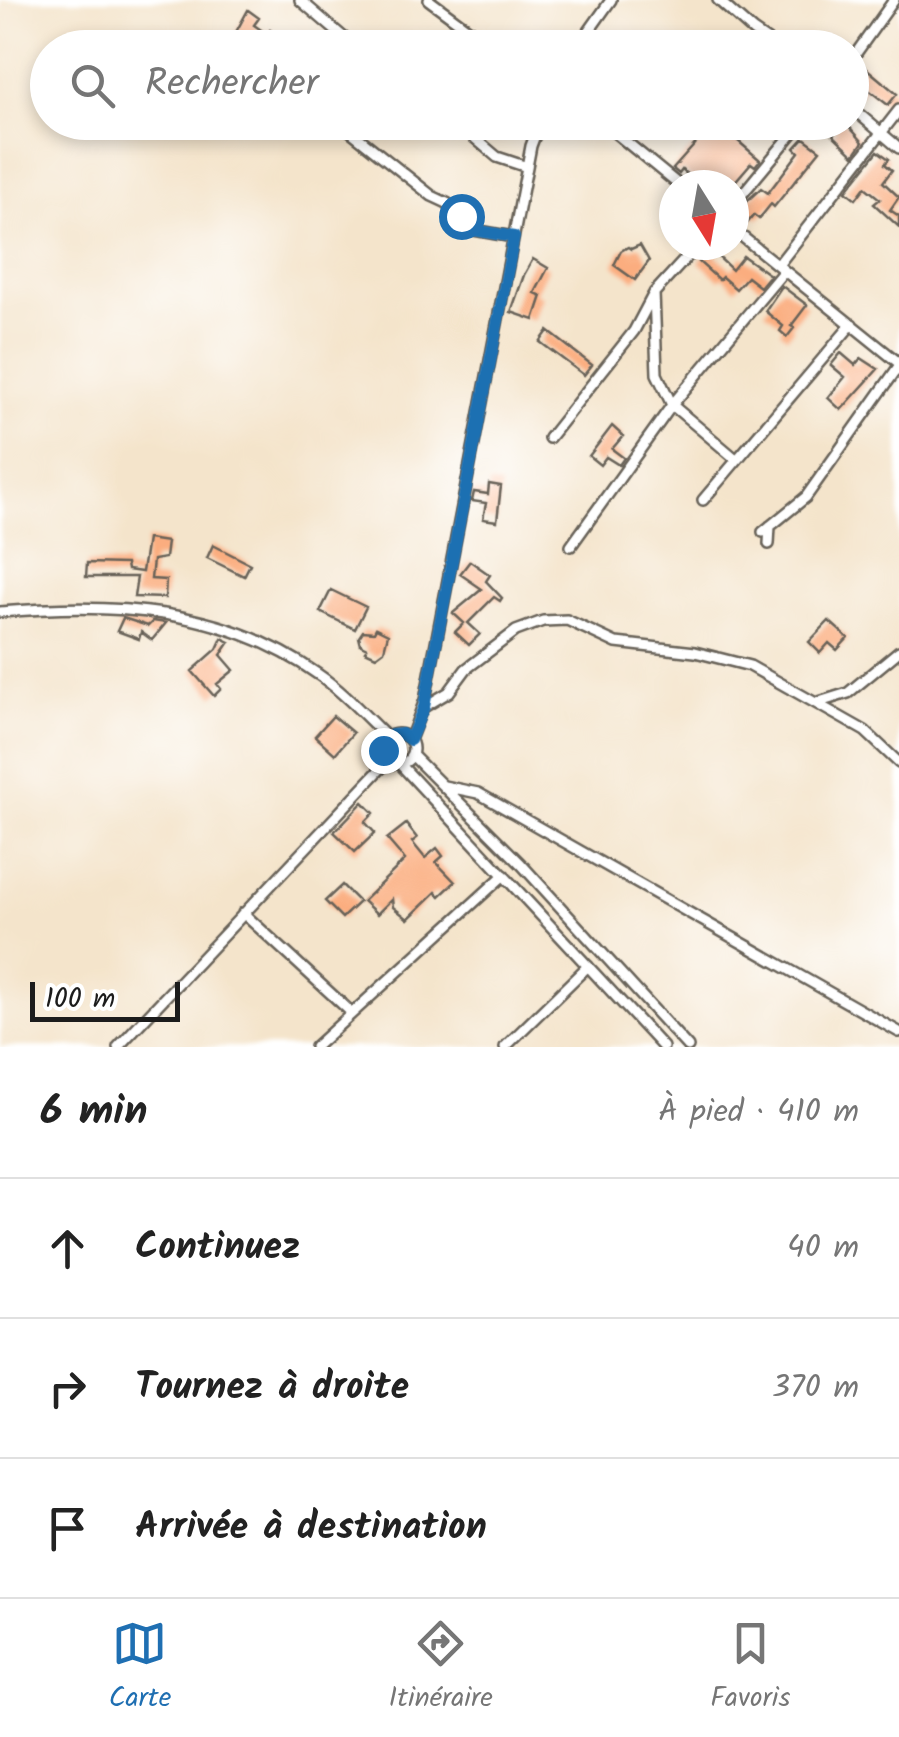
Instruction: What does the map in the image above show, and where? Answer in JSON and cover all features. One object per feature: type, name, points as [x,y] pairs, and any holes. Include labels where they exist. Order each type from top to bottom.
[{"type":"street","points":[[300,0],[335,30]]},
{"type":"street","points":[[429,0],[470,30]]},
{"type":"street","points":[[590,30],[611,0]]},
{"type":"street","points":[[718,0],[752,30]]},
{"type":"street","points":[[869,35],[894,0]]},
{"type":"street","points":[[571,546],[672,405],[899,110]]},
{"type":"street","points":[[869,122],[899,148]]},
{"type":"street","points":[[362,140],[432,196],[447,202],[474,230],[514,237]]},
{"type":"street","points":[[477,140],[497,157],[527,167]]},
{"type":"street","points":[[535,140],[424,707],[410,740],[412,754],[521,864],[688,1047]]},
{"type":"street","points":[[624,140],[661,170]]},
{"type":"street","points":[[749,186],[787,140]]},
{"type":"street","points":[[749,242],[899,364],[806,496],[767,529],[770,544]]},
{"type":"street","points":[[549,438],[634,331],[654,293],[684,260]]},
{"type":"street","points":[[654,293],[657,374],[672,405],[736,460]]},
{"type":"street","points":[[703,500],[852,324]]},
{"type":"street","points":[[0,612],[98,606],[207,621],[267,645],[320,675],[388,738]]},
{"type":"street","points":[[424,707],[449,692],[466,669],[516,631],[555,619],[582,625],[616,642],[741,662],[870,735],[899,763]]},
{"type":"street","points":[[816,702],[848,693],[899,650]]},
{"type":"street","points":[[410,740],[397,734],[388,738],[383,750],[388,760],[400,764],[663,1047]]},
{"type":"street","points":[[400,764],[412,754]]},
{"type":"street","points":[[118,1047],[388,760]]},
{"type":"street","points":[[444,786],[478,794],[899,1032]]},
{"type":"street","points":[[315,1047],[504,875]]},
{"type":"street","points":[[243,913],[352,1013]]},
{"type":"street","points":[[505,1047],[588,966]]},
{"type":"building","points":[[248,10],[259,18],[254,25],[261,30],[237,30]]},
{"type":"building","points":[[869,71],[897,94],[888,105],[869,90]]},
{"type":"building","points":[[699,140],[737,140],[760,160],[745,170],[674,170]]},
{"type":"building","points":[[802,140],[820,150],[774,207],[771,204],[759,219],[754,215],[749,221],[749,199],[761,188],[768,193],[799,152],[795,148]]},
{"type":"building","points":[[838,140],[861,140],[854,155]]},
{"type":"building","points":[[878,151],[889,159],[885,164],[892,170],[883,182],[899,197],[890,210],[899,216],[899,227],[874,204],[880,199],[865,187],[856,199],[846,191]]},
{"type":"building","points":[[640,245],[649,261],[635,280],[614,265],[621,251]]},
{"type":"building","points":[[533,259],[548,268],[535,293],[542,296],[534,320],[511,312]]},
{"type":"building","points":[[722,260],[732,270],[740,260],[749,260],[770,275],[760,287],[747,277],[736,289],[699,262]]},
{"type":"building","points":[[782,286],[807,305],[787,337],[780,331],[783,326],[765,311]]},
{"type":"building","points":[[548,331],[592,365],[584,375],[540,342]]},
{"type":"building","points":[[841,353],[855,365],[861,358],[878,369],[841,410],[828,398],[845,377],[831,365]]},
{"type":"building","points":[[612,426],[623,436],[612,449],[624,458],[619,465],[606,457],[600,465],[589,456]]},
{"type":"building","points":[[489,484],[501,486],[497,521],[483,519],[486,503],[472,501],[474,492],[488,494]]},
{"type":"building","points":[[147,539],[167,542],[165,558],[153,560],[151,579],[166,580],[165,598],[134,597],[137,577],[86,577],[87,563],[126,564],[127,570],[142,572]]},
{"type":"building","points":[[213,545],[250,564],[244,576],[207,558]]},
{"type":"building","points":[[470,561],[490,575],[486,581],[502,598],[500,601],[494,597],[468,623],[480,634],[469,645],[455,632],[464,623],[453,613],[482,589],[460,574]]},
{"type":"building","points":[[331,590],[366,607],[355,629],[320,612]]},
{"type":"building","points":[[123,618],[148,626],[153,621],[166,623],[152,640],[141,632],[139,639],[117,631]]},
{"type":"building","points":[[829,621],[848,638],[837,650],[829,643],[820,653],[809,642]]},
{"type":"building","points":[[376,628],[388,634],[384,650],[376,656],[365,651],[367,648],[361,645],[359,637],[363,631],[374,632]]},
{"type":"building","points":[[222,638],[230,642],[221,655],[234,670],[217,684],[221,689],[214,696],[192,671],[217,649]]},
{"type":"building","points":[[333,716],[353,733],[335,754],[315,736]]},
{"type":"building","points":[[363,802],[374,813],[365,822],[375,833],[355,852],[334,832]]},
{"type":"building","points":[[406,824],[417,838],[412,842],[425,858],[437,848],[443,856],[436,862],[455,882],[440,896],[436,892],[408,919],[393,907],[392,899],[377,914],[363,901],[405,860],[387,839]]},
{"type":"building","points":[[342,885],[359,902],[342,918],[325,901]]},
{"type":"route","points":[[383,750],[392,735],[402,734],[410,740],[424,707],[514,237],[474,230],[461,216]]}]
